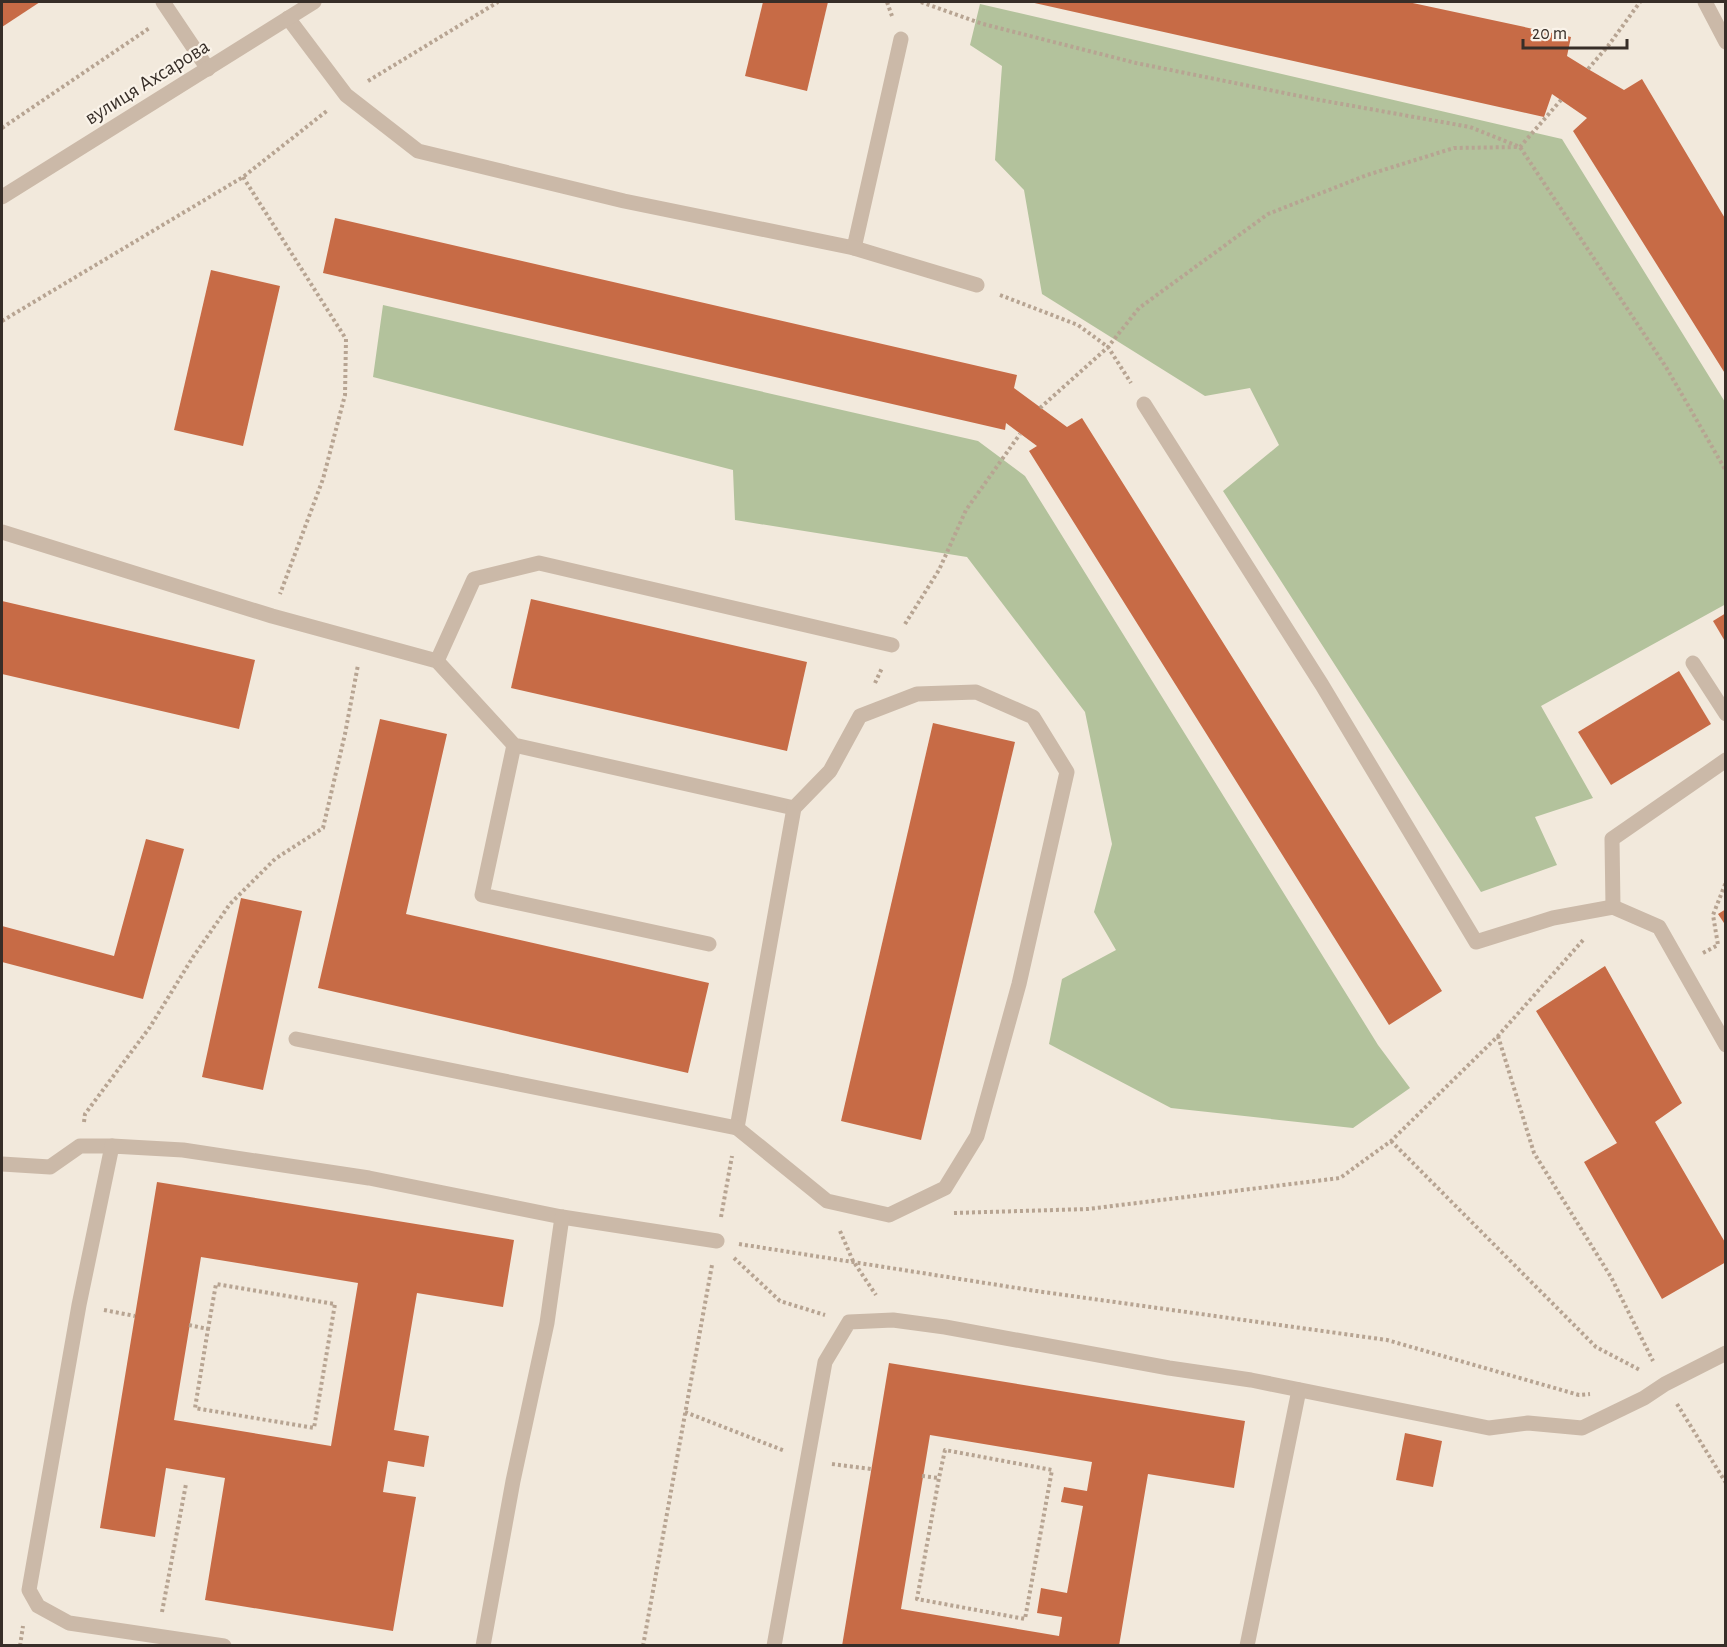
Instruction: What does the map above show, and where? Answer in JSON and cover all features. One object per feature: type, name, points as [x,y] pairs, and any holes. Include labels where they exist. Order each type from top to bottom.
[{"type":"street","name":"вулиця Ахсарова","points":[[2,197],[314,2]]},
{"type":"street","points":[[1705,2],[1725,42]]},
{"type":"street","points":[[167,8],[208,69]]},
{"type":"street","points":[[288,18],[346,95],[417,151],[624,201],[854,248],[977,285]]},
{"type":"street","points":[[854,248],[901,39]]},
{"type":"street","points":[[1143,404],[1322,685],[1476,942],[1553,918],[1612,907],[1659,927],[1725,1045]]},
{"type":"street","points":[[2,532],[272,616],[437,661],[514,745],[794,808]]},
{"type":"street","points":[[437,661],[474,579],[539,563],[892,645]]},
{"type":"street","points":[[1693,663],[1725,714]]},
{"type":"street","points":[[296,1039],[737,1128],[827,1201],[889,1215],[945,1188],[977,1136],[1019,984],[1067,772],[1033,717],[976,692],[916,694],[860,716],[830,771],[794,808],[737,1128]]},
{"type":"street","points":[[514,745],[482,895],[709,944]]},
{"type":"street","points":[[1612,907],[1612,839],[1725,760]]},
{"type":"street","points":[[2,1164],[50,1167],[80,1146],[183,1150],[357,1177],[562,1216],[717,1241]]},
{"type":"street","points":[[112,1146],[80,1305],[29,1590],[38,1606],[69,1623],[224,1646]]},
{"type":"street","points":[[483,1646],[513,1481],[547,1323],[562,1216]]},
{"type":"street","points":[[774,1646],[825,1362],[849,1322],[893,1320],[945,1328],[1169,1368],[1251,1380],[1490,1428],[1528,1423],[1582,1428],[1644,1398],[1665,1383],[1725,1353]]},
{"type":"street","points":[[1247,1646],[1299,1390]]},
{"type":"path","points":[[2,321],[243,177],[346,95],[498,2]]},
{"type":"path","points":[[921,2],[983,24],[1136,63],[1314,99],[1470,127],[1520,147],[1666,367],[1725,471]]},
{"type":"path","points":[[1588,69],[1640,2]]},
{"type":"path","points":[[2,128],[167,8]]},
{"type":"path","points":[[1040,408],[1108,346],[1139,308],[1268,214],[1367,175],[1454,148],[1520,147],[1561,100]]},
{"type":"path","points":[[243,177],[346,339],[345,395],[323,479],[272,616]]},
{"type":"path","points":[[977,285],[1078,325],[1108,346],[1143,404]]},
{"type":"path","points":[[860,716],[892,645],[939,570],[966,510],[1020,434]]},
{"type":"path","points":[[80,1146],[85,1114],[150,1027],[193,957],[230,904],[275,859],[323,828],[345,734],[363,640]]},
{"type":"path","points":[[1681,965],[1718,945],[1713,915],[1725,882]]},
{"type":"path","points":[[947,1214],[1088,1209],[1340,1178],[1391,1141],[1498,1036],[1612,907]]},
{"type":"path","points":[[1498,1036],[1534,1153],[1611,1277],[1665,1383],[1725,1483]]},
{"type":"path","points":[[643,1646],[737,1128]]},
{"type":"path","points":[[1391,1141],[1596,1347],[1665,1383]]},
{"type":"path","points":[[717,1241],[1036,1291],[1388,1340],[1579,1395],[1601,1392]]},
{"type":"path","points":[[717,1241],[780,1301],[849,1322]]},
{"type":"path","points":[[853,1261],[893,1320]]},
{"type":"path","points":[[216,1284],[335,1304],[314,1428],[195,1408],[208,1329],[216,1284]]},
{"type":"path","points":[[80,1305],[135,1316]]},
{"type":"path","points":[[189,1325],[208,1329]]},
{"type":"path","points":[[685,1412],[807,1460],[871,1469]]},
{"type":"path","points":[[945,1450],[1052,1470],[1025,1619],[917,1599],[939,1478],[945,1450]]},
{"type":"path","points":[[922,1476],[939,1478]]},
{"type":"path","points":[[157,1636],[186,1484]]},
{"type":"green space","points":[[980,4],[1562,139],[1725,402],[1726,604],[1541,706],[1593,798],[1535,817],[1557,865],[1481,892],[1223,491],[1279,445],[1250,388],[1205,396],[1042,294],[1024,190],[995,160],[1002,66],[970,45]]},
{"type":"green space","points":[[383,305],[978,441],[1025,476],[1378,1045],[1410,1088],[1353,1128],[1171,1108],[1049,1044],[1062,979],[1116,950],[1094,912],[1112,844],[1085,712],[967,557],[735,520],[733,470],[373,377]]},
{"type":"building","points":[[2,2],[40,2],[2,27]]},
{"type":"building","points":[[763,2],[828,2],[807,91],[745,76]]},
{"type":"building","points":[[1030,2],[1408,2],[1571,37],[1567,56],[1588,69],[1624,90],[1642,79],[1726,220],[1726,375],[1573,131],[1587,118],[1552,94],[1544,117]]},
{"type":"building","points":[[335,218],[1017,375],[1014,388],[1067,427],[1082,418],[1442,991],[1389,1025],[1029,451],[1037,446],[1006,423],[1005,430],[323,273]]},
{"type":"building","points":[[211,270],[280,286],[243,446],[174,430]]},
{"type":"building","points":[[531,599],[807,662],[787,751],[511,688]]},
{"type":"building","points":[[2,601],[255,660],[239,729],[2,674]]},
{"type":"building","points":[[1726,613],[1726,643],[1713,621]]},
{"type":"building","points":[[1679,671],[1711,724],[1611,785],[1578,732]]},
{"type":"building","points":[[380,719],[447,734],[406,914],[709,983],[688,1073],[318,988]]},
{"type":"building","points":[[933,723],[1015,742],[921,1140],[841,1121]]},
{"type":"building","points":[[146,839],[184,849],[143,999],[2,962],[2,926],[114,956]]},
{"type":"building","points":[[241,898],[302,911],[263,1090],[202,1077]]},
{"type":"building","points":[[1726,909],[1726,926],[1718,914]]},
{"type":"building","points":[[1605,966],[1682,1103],[1655,1122],[1726,1244],[1726,1262],[1662,1299],[1584,1162],[1617,1143],[1536,1011]]},
{"type":"building","points":[[157,1182],[514,1240],[503,1307],[417,1293],[394,1430],[429,1436],[424,1467],[388,1461],[383,1492],[416,1497],[393,1631],[205,1600],[225,1478],[166,1468],[155,1537],[100,1528]],"holes":[[[201,1257],[358,1283],[331,1446],[174,1420]]]},
{"type":"building","points":[[889,1363],[1245,1421],[1234,1488],[1148,1474],[1119,1646],[842,1646]],"holes":[[[930,1435],[1092,1462],[1087,1491],[1064,1487],[1061,1502],[1083,1506],[1067,1593],[1041,1588],[1037,1613],[1062,1617],[1059,1636],[901,1609]]]},
{"type":"building","points":[[1405,1433],[1442,1441],[1433,1487],[1396,1480]]}]
